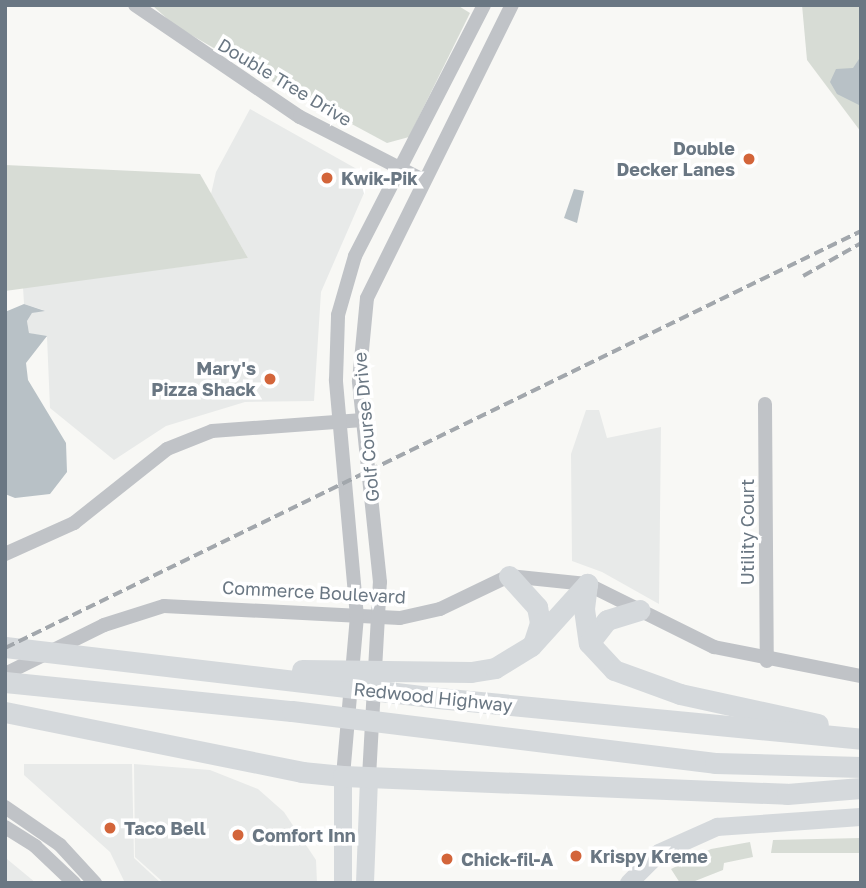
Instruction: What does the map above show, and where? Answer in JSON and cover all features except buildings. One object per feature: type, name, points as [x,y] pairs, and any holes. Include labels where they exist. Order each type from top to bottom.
[{"type":"highway","points":[[509,576],[537,607],[540,623],[534,641]]},
{"type":"highway","points":[[294,675],[495,668],[534,641],[587,584]]},
{"type":"highway","points":[[587,584],[584,609],[589,643],[614,670],[632,680],[861,732]]},
{"type":"highway","points":[[589,643],[607,620],[640,610]]},
{"type":"highway","name":"Redwood Highway","points":[[5,647],[124,662],[294,675],[438,698],[861,739]]},
{"type":"highway","name":"Redwood Highway","points":[[5,682],[65,690],[292,710],[715,763],[861,767]]},
{"type":"highway","points":[[12,713],[302,772],[343,776],[787,794],[861,788]]},
{"type":"main road","name":"Golf Course Drive","points":[[343,776],[343,883]]},
{"type":"main road","name":"Golf Course Drive","points":[[365,883],[369,777]]},
{"type":"main road","points":[[629,883],[659,853],[717,827],[861,817]]},
{"type":"street","name":"Double Tree Drive","points":[[135,5],[207,58],[300,117],[424,180]]},
{"type":"street","name":"Golf Course Drive","points":[[343,776],[357,617],[335,338],[343,290],[400,168],[484,5]]},
{"type":"street","name":"Golf Course Drive","points":[[369,777],[380,582],[363,421],[359,342],[367,298],[512,5]]},
{"type":"street","name":"Utility Court","points":[[765,404],[767,661]]},
{"type":"street","points":[[5,554],[74,523],[132,473],[179,443],[212,431],[363,421]]},
{"type":"street","name":"Commerce Boulevard","points":[[5,674],[104,625],[164,606],[357,617],[418,616],[509,576],[587,584],[714,647],[767,661],[861,676]]},
{"type":"street","points":[[7,812],[60,845],[95,883]]},
{"type":"street","points":[[5,827],[35,846],[74,883]]},
{"type":"shaded area","points":[[152,5],[457,5],[470,13],[409,137],[387,143],[174,25]]},
{"type":"shaded area","points":[[802,5],[861,5],[861,132],[807,60]]},
{"type":"shaded area","points":[[861,56],[861,106],[837,94],[830,82],[836,69],[853,68]]},
{"type":"shaded area","points":[[250,109],[371,177],[321,292],[314,401],[245,402],[166,426],[114,460],[50,408],[47,337],[29,333],[27,321],[32,313],[43,310],[24,304],[23,287],[248,258],[211,194],[216,172]]},
{"type":"shaded area","points":[[5,165],[200,174],[248,258],[5,291]]},
{"type":"shaded area","points":[[574,189],[584,191],[577,223],[564,218]]},
{"type":"shaded area","points":[[24,304],[45,311],[32,313],[27,321],[29,333],[47,336],[26,363],[28,380],[66,443],[67,472],[50,494],[15,498],[5,494],[5,312]]},
{"type":"shaded area","points":[[586,410],[599,410],[607,438],[661,427],[659,604],[602,572],[572,561],[571,454]]},
{"type":"shaded area","points":[[24,764],[132,764],[134,858],[161,883],[125,883],[110,852],[24,775]]},
{"type":"shaded area","points":[[134,764],[210,770],[258,789],[284,812],[316,860],[317,883],[164,883],[135,857]]},
{"type":"shaded area","points":[[861,838],[861,853],[771,853],[773,840]]},
{"type":"shaded area","points":[[750,842],[753,857],[724,863],[723,870],[690,883],[680,883],[671,869],[711,849]]},
{"type":"shaded area","points":[[7,859],[36,883],[5,883]]},
{"type":"railway","points":[[5,648],[861,231]]},
{"type":"railway","points":[[803,276],[861,243]]},
{"type":"place","name":"Double Decker Lanes","points":[[749,159]]},
{"type":"place","name":"Kwik-Pik","points":[[327,178]]},
{"type":"place","name":"Mary's Pizza Shack","points":[[270,379]]},
{"type":"place","name":"Taco Bell","points":[[110,828]]},
{"type":"place","name":"Comfort Inn","points":[[238,835]]},
{"type":"place","name":"Krispy Kreme","points":[[576,856]]},
{"type":"place","name":"Chick-fil-A","points":[[447,859]]}]
